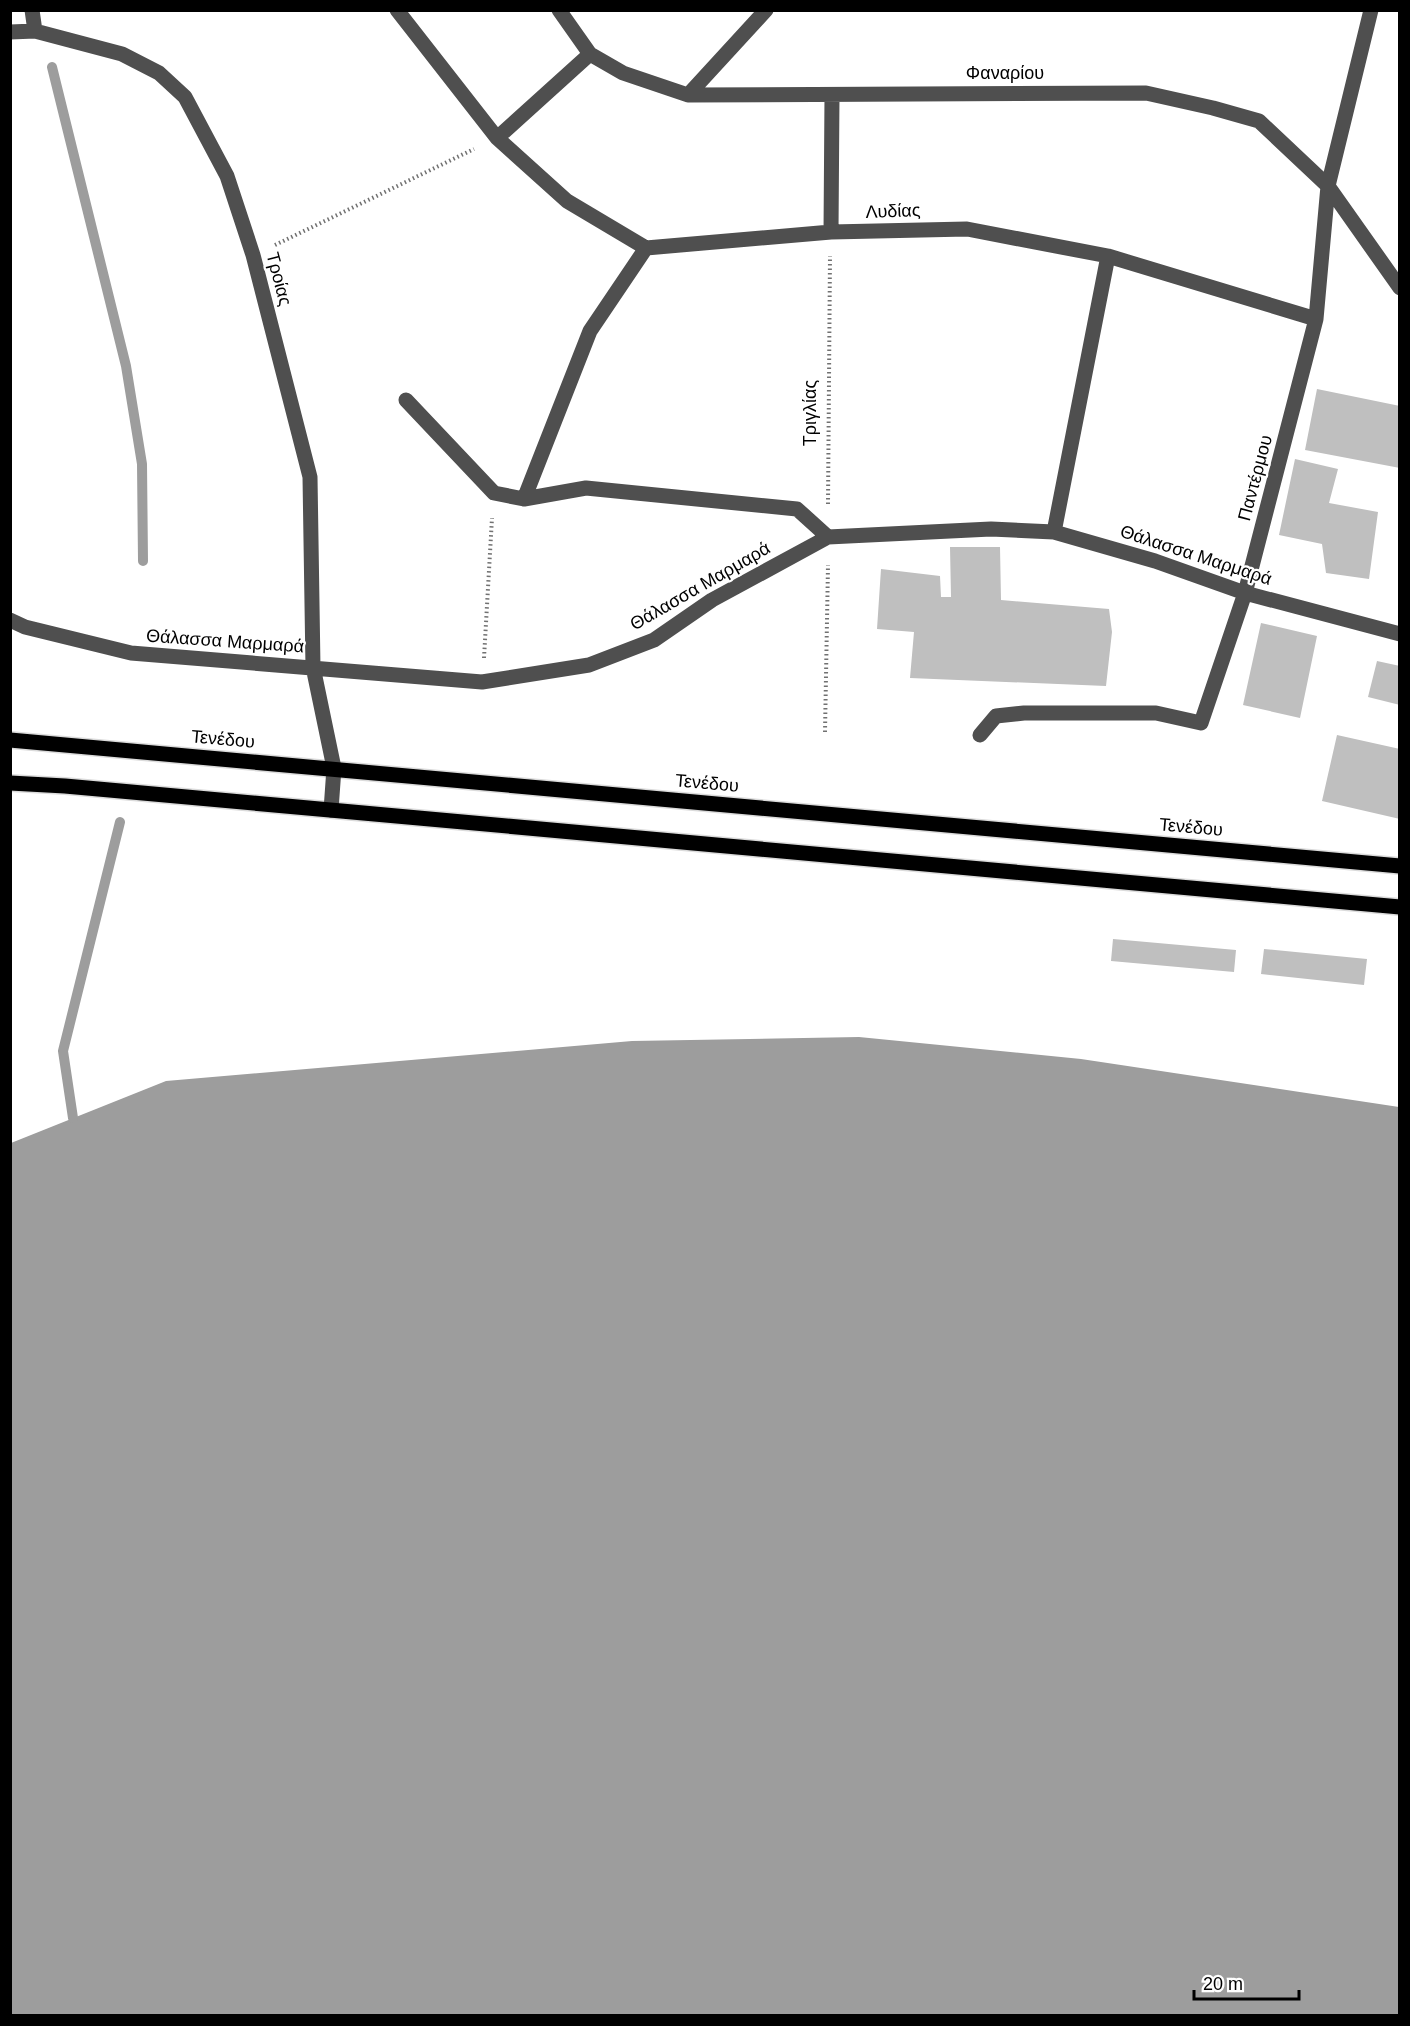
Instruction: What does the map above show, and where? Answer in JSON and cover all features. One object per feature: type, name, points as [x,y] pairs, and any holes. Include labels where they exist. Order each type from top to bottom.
[{"type":"main road","name":"Τενέδου","points":[[10,740],[1400,866]]},
{"type":"main road","points":[[10,783],[65,786],[1400,907]]},
{"type":"street","points":[[10,32],[35,31],[32,10]]},
{"type":"street","points":[[397,10],[497,138],[567,201],[646,248],[590,331],[524,499]]},
{"type":"street","name":"Φαναρίου","points":[[559,10],[590,54],[623,73],[688,96],[1146,93],[1259,121],[1328,186],[1400,288]]},
{"type":"street","points":[[688,96],[766,10]]},
{"type":"street","name":"Παντέρμου","points":[[980,735],[996,716],[1024,713],[1156,713],[1201,723],[1245,593],[1316,319],[1328,186],[1371,10]]},
{"type":"street","name":"Τροίας","points":[[35,31],[122,54],[159,73],[184,98],[227,176],[253,255],[310,477],[313,667],[334,768],[331,810]]},
{"type":"street","points":[[497,138],[590,54]]},
{"type":"street","points":[[831,232],[832,95]]},
{"type":"street","name":"Λυδίας","points":[[646,248],[831,232],[967,229],[1108,256],[1316,319]]},
{"type":"street","points":[[1054,532],[1108,256]]},
{"type":"street","points":[[406,400],[494,493],[524,499],[586,488],[796,509],[828,537]]},
{"type":"street","name":"Θάλασσα Μαρμαρά","points":[[10,620],[25,627],[131,653],[482,682],[590,665],[654,640],[722,594],[828,537],[991,529],[1054,532],[1155,561],[1245,593],[1400,634]]},
{"type":"path","points":[[253,255],[497,138]]},
{"type":"path","name":"Τριγλίας","points":[[825,732],[831,232]]},
{"type":"path","points":[[482,682],[494,493]]},
{"type":"shaded area","points":[[859,1037],[1081,1059],[1399,1107],[1399,2015],[11,2015],[11,1143],[166,1081],[632,1041]]},
{"type":"building","points":[[1317,389],[1400,406],[1400,468],[1305,450]]},
{"type":"building","points":[[1295,459],[1338,469],[1329,503],[1378,512],[1369,579],[1326,573],[1322,544],[1279,535]]},
{"type":"building","points":[[950,547],[1000,547],[1001,600],[1109,609],[1112,632],[1106,686],[910,678],[914,632],[877,629],[881,569],[940,576],[941,597],[951,597]]},
{"type":"building","points":[[1261,623],[1317,636],[1300,718],[1243,705]]},
{"type":"building","points":[[1377,661],[1400,666],[1400,705],[1368,697]]},
{"type":"building","points":[[1337,735],[1400,749],[1400,819],[1322,801]]},
{"type":"building","points":[[1113,939],[1236,950],[1234,972],[1111,961]]},
{"type":"building","points":[[1264,949],[1367,959],[1364,985],[1261,974]]},
{"type":"waterway","points":[[52,67],[126,366],[142,464],[143,561]]},
{"type":"waterway","points":[[73,1118],[63,1051],[120,822]]}]
